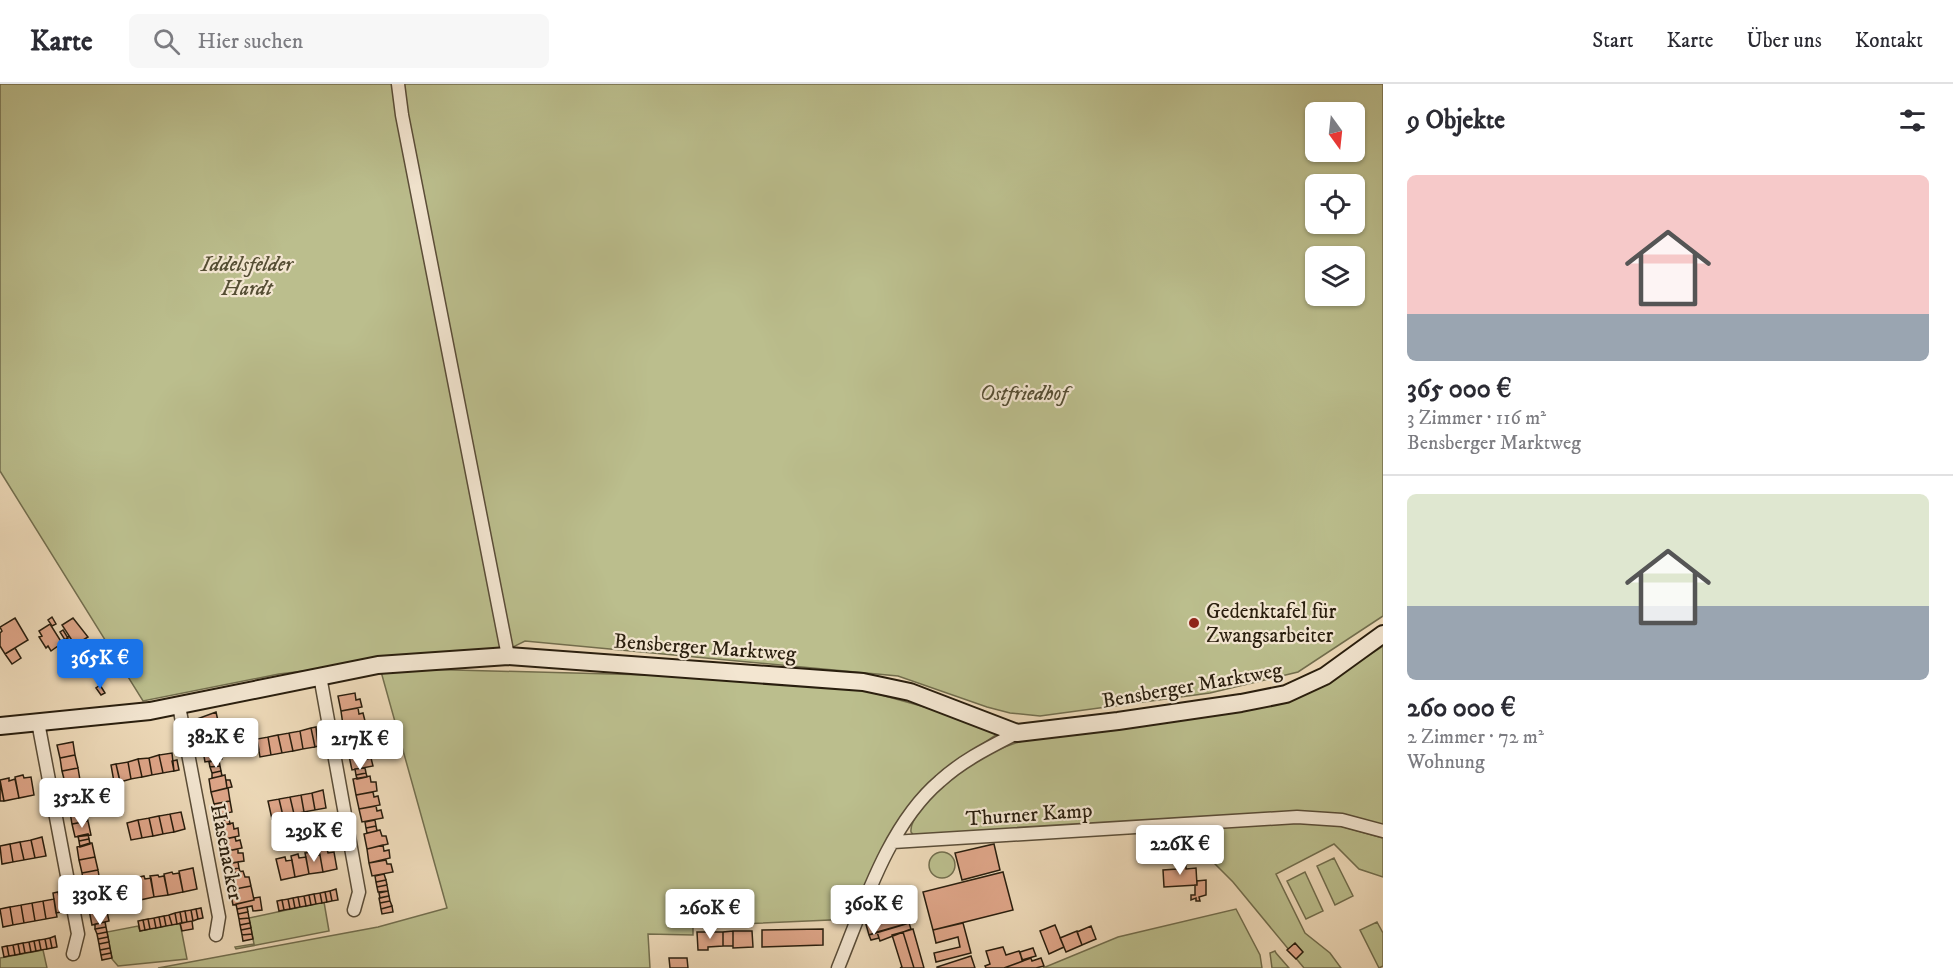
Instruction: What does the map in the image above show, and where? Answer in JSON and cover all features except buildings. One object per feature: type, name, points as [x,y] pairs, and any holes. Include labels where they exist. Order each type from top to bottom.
[{"type":"street","points":[[398,84],[508,656]]},
{"type":"street","name":"Bensberger Marktweg","points":[[0,726],[179,706],[378,665],[508,656],[863,682],[910,692],[1017,733],[1241,703],[1286,693],[1325,676],[1383,634]]},
{"type":"street","points":[[320,676],[359,892],[354,910]]},
{"type":"street","name":"Hasenacker","points":[[179,706],[219,917],[216,935]]},
{"type":"street","points":[[38,722],[78,934],[73,954]]},
{"type":"street","points":[[838,968],[892,842],[914,809],[938,782],[973,756],[1017,733]]},
{"type":"street","name":"Thurner Kamp","points":[[892,842],[1297,817],[1342,820],[1383,831]]},
{"type":"green space","name":"Ostfriedhof","points":[[0,84],[1383,84],[1383,616],[1298,672],[1210,693],[1040,716],[1010,713],[987,707],[898,676],[525,641],[503,652],[378,662],[279,674],[143,701],[0,471]]},
{"type":"green space","points":[[1383,646],[1383,828],[1338,815],[915,837],[911,832],[912,825],[923,807],[945,783],[970,764],[1013,744],[1337,676]]},
{"type":"green space","points":[[380,668],[724,677],[856,688],[932,709],[997,734],[943,771],[921,793],[853,919],[693,926],[693,935],[648,934],[650,968],[158,968],[378,927],[447,908]]},
{"type":"green space","points":[[1319,820],[1383,838],[1383,877],[1359,869],[1334,844],[1276,874],[1305,933],[1330,953],[1341,968],[1304,968],[1233,882],[1212,861],[1215,822]]},
{"type":"green space","points":[[942,852],[951,856],[955,865],[951,874],[942,878],[933,874],[929,865],[933,856]]},
{"type":"green space","points":[[1334,858],[1353,896],[1335,905],[1317,866]]},
{"type":"green space","points":[[1305,872],[1323,911],[1306,919],[1287,881]]},
{"type":"green space","points":[[324,902],[329,931],[236,949],[235,947],[254,944],[249,918]]},
{"type":"green space","points":[[1236,909],[1260,955],[1262,968],[1043,968],[1118,937]]},
{"type":"green space","points":[[1377,922],[1383,933],[1383,966],[1379,968],[1360,930]]},
{"type":"green space","points":[[180,923],[187,959],[118,966],[112,959],[107,932],[138,926],[140,931]]},
{"type":"green space","points":[[43,950],[47,968],[0,968],[0,958]]},
{"type":"green space","points":[[1275,951],[1289,968],[1272,968],[1270,953]]},
{"type":"place","name":"Gedenktafel für Zwangsarbeiter","points":[[1194,623]]},
{"type":"park label","name":"Iddelsfelder Hardt","points":[[247,276]]}]
